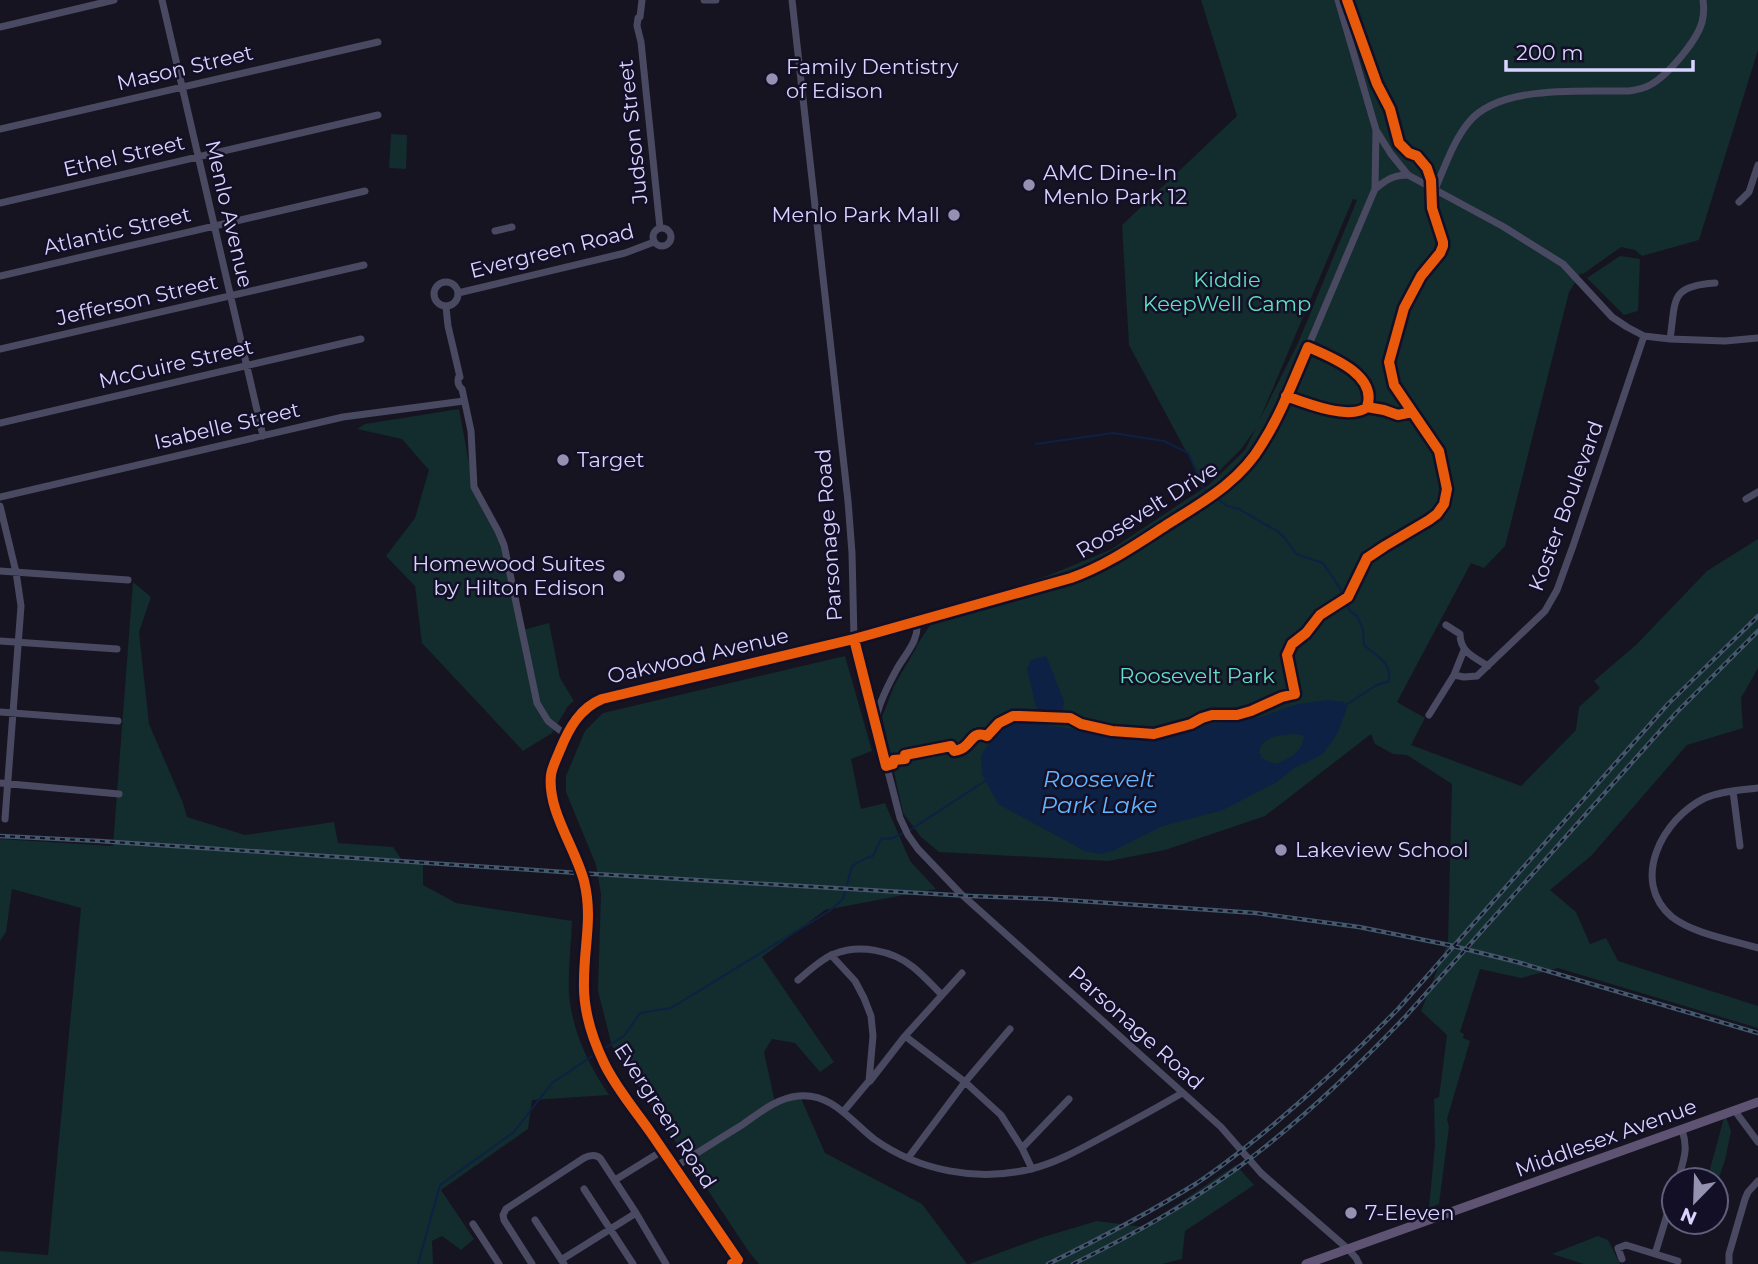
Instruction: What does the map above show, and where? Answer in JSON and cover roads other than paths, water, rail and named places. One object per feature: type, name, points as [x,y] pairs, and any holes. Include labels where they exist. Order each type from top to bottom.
[{"type":"main road","name":"Middlesex Avenue","points":[[1306,1264],[1758,1102]]},
{"type":"street","points":[[0,27],[114,0]]},
{"type":"street","name":"Menlo Avenue","points":[[162,0],[263,436]]},
{"type":"street","name":"Judson Street","points":[[642,0],[642,27],[639,32],[660,228]]},
{"type":"street","points":[[704,0],[716,0]]},
{"type":"street","name":"Parsonage Road","points":[[792,0],[848,501],[854,639],[896,806],[906,831],[923,854],[965,898],[1221,1127],[1261,1173],[1348,1249],[1359,1264]]},
{"type":"street","name":"Roosevelt Drive","points":[[854,639],[1093,570],[1203,502],[1243,470],[1262,444],[1308,347],[1375,189],[1376,130],[1338,0]]},
{"type":"street","points":[[1435,189],[1462,132],[1485,108],[1529,94],[1629,92],[1651,85],[1685,51],[1698,33],[1704,14],[1703,0]]},
{"type":"street","name":"Mason Street","points":[[0,129],[378,42]]},
{"type":"street","name":"Ethel Street","points":[[0,203],[378,115]]},
{"type":"street","points":[[1376,130],[1408,175],[1504,227],[1563,264],[1612,317],[1627,327],[1644,336],[1670,339],[1725,341],[1758,338]]},
{"type":"street","points":[[1739,202],[1749,192],[1758,165]]},
{"type":"street","points":[[1375,189],[1391,177],[1408,175]]},
{"type":"street","name":"Atlantic Street","points":[[0,276],[365,191]]},
{"type":"street","points":[[495,231],[512,228]]},
{"type":"street","name":"Evergreen Road","points":[[458,293],[625,253],[654,242],[662,246],[669,242],[670,233],[660,228],[653,233],[654,242]]},
{"type":"street","name":"Jefferson Street","points":[[0,349],[364,265]]},
{"type":"street","name":"Evergreen Road","points":[[443,282],[451,283],[458,293],[454,304],[446,307],[438,304],[433,293],[436,286],[443,282]]},
{"type":"street","points":[[1670,339],[1678,296],[1694,285],[1714,283]]},
{"type":"street","name":"Evergreen Road","points":[[446,307],[459,386],[462,389],[471,431],[474,487],[504,545],[537,704],[548,721],[566,735],[551,775],[552,795],[584,881],[588,903],[589,922],[583,982],[593,1039],[611,1076],[737,1263]]},
{"type":"street","name":"Koster Boulevard","points":[[1454,675],[1477,676],[1545,611],[1557,590],[1644,336]]},
{"type":"street","name":"McGuire Street","points":[[0,423],[361,339]]},
{"type":"street","name":"Isabelle Street","points":[[0,497],[343,417],[464,401]]},
{"type":"street","points":[[1746,499],[1758,492]]},
{"type":"street","points":[[0,506],[21,606],[13,713],[4,784],[5,819]]},
{"type":"street","points":[[0,571],[128,580]]},
{"type":"street","points":[[875,722],[884,694],[917,635],[917,622]]},
{"type":"street","points":[[1446,625],[1460,634],[1464,650],[1488,666]]},
{"type":"street","name":"Oakwood Avenue","points":[[566,735],[586,707],[602,699],[854,639]]},
{"type":"street","points":[[0,641],[117,649]]},
{"type":"street","points":[[1429,715],[1454,675],[1464,650]]},
{"type":"street","points":[[0,712],[118,721]]},
{"type":"street","points":[[4,784],[119,794]]},
{"type":"street","points":[[1758,788],[1715,794],[1684,813],[1659,844],[1655,853],[1652,879],[1660,902],[1683,924],[1758,948]]},
{"type":"street","points":[[1733,792],[1740,846]]},
{"type":"street","points":[[798,980],[831,955],[866,949],[889,954],[913,967],[942,994]]},
{"type":"street","points":[[831,955],[855,981],[871,1016],[873,1036],[869,1081]]},
{"type":"street","points":[[843,1112],[905,1036],[962,973]]},
{"type":"street","points":[[908,1158],[965,1082],[1010,1030]]},
{"type":"street","points":[[905,1036],[965,1082],[1001,1115],[1032,1169]]},
{"type":"street","points":[[674,1167],[777,1102],[800,1095],[832,1103],[873,1138],[908,1158],[932,1167],[959,1174],[985,1175],[1032,1169],[1066,1157],[1182,1093]]},
{"type":"street","points":[[1022,1148],[1069,1100]]},
{"type":"street","points":[[1735,1111],[1758,1142]]},
{"type":"street","points":[[1679,1130],[1686,1140],[1682,1166]]},
{"type":"street","points":[[615,1180],[663,1151]]},
{"type":"street","points":[[532,1264],[504,1220],[503,1214],[506,1209],[591,1155],[600,1158],[666,1264]]},
{"type":"street","points":[[1729,1264],[1729,1254],[1745,1199],[1751,1187],[1758,1181]]},
{"type":"street","points":[[584,1189],[633,1264]]},
{"type":"street","points":[[535,1220],[562,1262],[636,1213]]},
{"type":"street","points":[[472,1224],[499,1264]]},
{"type":"street","points":[[1655,1254],[1661,1236]]},
{"type":"street","points":[[1622,1259],[1618,1248],[1626,1245],[1678,1261]]},
{"type":"water","points":[[1046,656],[1064,701],[1063,709],[1053,714],[1042,712],[1036,707],[1027,668],[1031,660]]},
{"type":"water","name":"Roosevelt Park Lake","points":[[1328,700],[1344,702],[1347,708],[1337,734],[1322,755],[1294,768],[1277,782],[1223,810],[1163,826],[1113,851],[1099,854],[1085,851],[1000,805],[982,774],[981,756],[996,732],[1011,723],[1026,722],[1153,738],[1212,724],[1261,717],[1298,704]],"holes":[[[1284,735],[1304,736],[1298,751],[1285,760],[1275,764],[1261,758],[1261,746],[1268,739]]]},
{"type":"waterway","points":[[1036,444],[1113,433],[1164,441],[1188,453],[1204,489],[1210,493]]},
{"type":"waterway","points":[[1214,496],[1227,506],[1239,509],[1277,531],[1296,554],[1323,563],[1340,588],[1350,611],[1357,616],[1363,629],[1364,645],[1382,660],[1389,674],[1389,681],[1375,686],[1346,705]]},
{"type":"waterway","points":[[910,830],[985,781]]},
{"type":"waterway","points":[[602,1050],[625,1035],[640,1013],[671,1008],[831,910],[843,899],[852,866],[873,856],[881,839],[893,838],[905,832]]},
{"type":"waterway","points":[[418,1264],[440,1185],[514,1132],[552,1083],[597,1053]]},
{"type":"railway","points":[[1048,1264],[1161,1205],[1197,1183],[1255,1140],[1321,1083],[1398,1009],[1668,704],[1758,616]]},
{"type":"railway","points":[[1073,1264],[1140,1230],[1204,1191],[1258,1152],[1335,1087],[1406,1016],[1677,712],[1758,631]]},
{"type":"railway","points":[[0,836],[1256,913],[1359,927],[1449,945],[1517,962],[1758,1033]]},
{"type":"place","name":"Family Dentistry of Edison","points":[[772,79]]},
{"type":"place","name":"AMC Dine-In Menlo Park 12","points":[[1029,185]]},
{"type":"place","name":"Menlo Park Mall","points":[[954,215]]},
{"type":"place","name":"Target","points":[[563,460]]},
{"type":"place","name":"Homewood Suites by Hilton Edison","points":[[619,576]]},
{"type":"place","name":"Lakeview School","points":[[1281,850]]},
{"type":"place","name":"7-Eleven","points":[[1351,1213]]},
{"type":"park label","name":"Kiddie KeepWell Camp","points":[[1227,292]]},
{"type":"park label","name":"Roosevelt Park","points":[[1197,676]]}]
